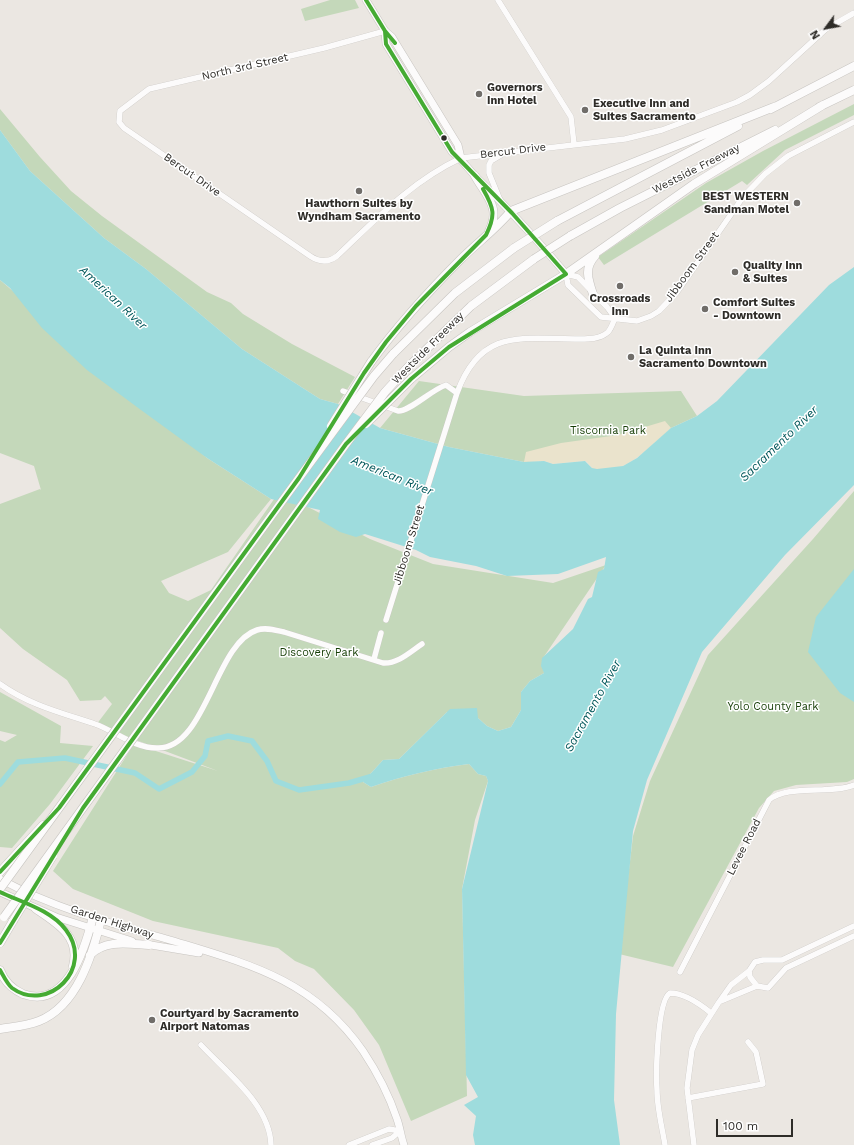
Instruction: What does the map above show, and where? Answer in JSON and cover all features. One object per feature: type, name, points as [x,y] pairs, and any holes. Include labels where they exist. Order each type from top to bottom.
[{"type":"highway","name":"Westside Freeway","points":[[0,889],[374,376],[393,354],[455,293],[514,248],[557,221],[854,66]]},
{"type":"highway","name":"Westside Freeway","points":[[2,920],[373,407],[408,367],[471,306],[534,259],[570,236],[620,208],[854,90]]},
{"type":"highway","points":[[346,444],[411,379],[448,346],[566,274],[694,184],[824,105]]},
{"type":"highway","points":[[299,478],[371,362],[416,306],[486,235],[502,222],[511,211],[774,107]]},
{"type":"highway","points":[[475,176],[494,208],[494,218],[486,235]]},
{"type":"highway","points":[[593,294],[587,272],[589,262],[599,250]]},
{"type":"highway","points":[[0,872],[59,808]]},
{"type":"highway","points":[[0,943],[83,808]]},
{"type":"highway","points":[[36,909],[61,925],[70,936],[75,958],[70,976]]},
{"type":"highway","points":[[0,970],[4,979],[14,989],[26,995],[35,996],[52,993],[62,986],[78,964],[93,918]]},
{"type":"highway","points":[[0,1029],[38,1022],[62,1007],[76,988],[90,955],[102,920]]},
{"type":"highway","points":[[90,955],[100,948],[110,944],[149,945]]},
{"type":"main road","points":[[366,0],[385,31],[386,44],[452,152],[461,158],[475,176],[511,211],[566,274]]},
{"type":"main road","name":"Garden Highway","points":[[0,879],[41,899],[93,918],[227,958],[267,972],[286,981],[308,995],[344,1028],[371,1064],[390,1100],[404,1145]]},
{"type":"main road","name":"Garden Highway","points":[[0,892],[36,909],[98,932],[149,945],[227,958]]},
{"type":"street","points":[[498,0],[571,116],[574,144]]},
{"type":"street","name":"Bercut Drive","points":[[119,122],[124,128],[310,256],[320,261],[328,261],[335,258],[411,187],[445,165],[461,158],[644,135],[737,102],[769,81],[826,28],[854,14]]},
{"type":"street","name":"North 3rd Street","points":[[119,122],[120,111],[149,89],[324,48],[385,31]]},
{"type":"street","name":"Jibboom Street","points":[[386,620],[456,393],[469,366],[480,355],[501,342],[524,338],[596,338],[609,331],[615,318],[637,321],[644,320],[659,311],[677,292],[743,197],[765,174],[788,156],[854,122]]},
{"type":"street","points":[[500,200],[488,168],[494,158],[508,153]]},
{"type":"street","points":[[566,274],[578,277],[615,318],[601,317],[595,312],[568,285],[566,274]]},
{"type":"street","points":[[343,390],[393,410],[401,411],[442,387],[445,389],[450,388],[456,393]]},
{"type":"street","points":[[0,684],[10,692],[38,706],[96,725],[130,741],[157,748],[173,744],[192,727],[238,641],[257,630],[268,628],[390,663],[399,660],[422,644]]},
{"type":"street","points":[[374,659],[382,633]]},
{"type":"street","name":"Levee Road","points":[[680,972],[769,800],[781,793],[839,789],[854,785]]},
{"type":"street","points":[[694,1145],[688,1098],[687,1075],[692,1050],[698,1035],[711,1013],[731,985],[749,971],[753,964],[758,961],[782,960],[854,926]]},
{"type":"street","points":[[719,1002],[757,986],[768,988],[786,968],[854,936]]},
{"type":"street","points":[[749,971],[751,979],[757,986]]},
{"type":"street","points":[[665,1145],[656,1090],[660,1022],[665,998],[670,993],[674,993],[695,1002],[711,1013]]},
{"type":"street","points":[[688,1098],[763,1084],[756,1052],[748,1042]]},
{"type":"street","points":[[201,1045],[258,1105],[269,1126],[271,1145]]},
{"type":"street","points":[[349,1145],[389,1129],[400,1131]]},
{"type":"street","points":[[372,1145],[392,1138],[400,1131]]},
{"type":"green space","points":[[330,0],[355,0],[359,8],[305,21],[301,9]]},
{"type":"green space","points":[[854,104],[854,115],[785,150],[747,185],[742,181],[604,265],[598,257],[706,183],[763,151]]},
{"type":"green space","points":[[0,109],[71,191],[102,216],[207,292],[231,303],[243,314],[292,344],[355,377],[338,404],[320,399],[242,349],[146,269],[104,238],[30,171],[0,130]]},
{"type":"green space","name":"Discovery Park","points":[[0,280],[207,458],[271,499],[228,552],[161,581],[169,593],[188,601],[211,590],[279,492],[370,539],[433,564],[553,583],[606,565],[543,658],[544,673],[530,681],[521,692],[521,710],[511,727],[498,731],[487,726],[478,718],[447,712],[399,759],[383,760],[363,782],[371,787],[419,773],[469,764],[478,774],[486,776],[488,781],[475,820],[462,889],[467,1096],[411,1121],[379,1045],[354,1010],[314,969],[295,961],[278,948],[153,921],[73,889],[53,871],[134,744],[218,771],[96,725],[112,704],[105,696],[101,700],[80,701],[67,680],[23,649],[0,628],[0,504],[40,489],[41,490],[34,466],[0,453]]},
{"type":"green space","name":"Tiscornia Park","points":[[419,381],[524,396],[681,391],[697,416],[671,428],[661,437],[540,461],[524,462],[449,447],[380,428]]},
{"type":"green space","name":"Yolo County Park","points":[[854,491],[854,779],[847,782],[796,785],[774,791],[759,808],[673,967],[619,954],[633,836],[650,781],[708,655],[813,539]]},
{"type":"green space","points":[[0,692],[61,726],[60,743],[93,746],[50,804],[12,848],[0,847],[0,740],[5,742],[17,735],[0,731]]},
{"type":"sand","points":[[665,421],[671,428],[646,451],[625,465],[615,469],[604,471],[594,469],[585,461],[553,464],[544,461],[524,462],[526,452],[561,443],[618,435]]},
{"type":"water","points":[[0,130],[30,171],[104,238],[146,269],[242,349],[320,399],[338,404],[380,428],[449,447],[524,462],[544,461],[553,464],[585,461],[592,468],[597,469],[623,466],[637,458],[671,428],[697,416],[717,401],[829,285],[854,267],[854,485],[785,555],[702,652],[647,780],[633,831],[616,1014],[614,1100],[620,1145],[475,1145],[473,1135],[476,1116],[464,1105],[478,1097],[466,1075],[462,889],[488,781],[486,776],[478,774],[469,764],[419,773],[371,787],[363,782],[383,760],[399,759],[450,709],[477,708],[478,718],[487,726],[498,731],[511,727],[521,710],[521,692],[530,681],[544,673],[541,666],[542,658],[573,629],[588,599],[592,597],[598,572],[604,569],[606,557],[558,574],[507,576],[476,566],[430,557],[416,550],[365,534],[356,537],[340,532],[318,519],[320,510],[271,499],[207,458],[87,370],[42,328],[10,288],[0,280]]},
{"type":"water","points":[[854,569],[854,702],[840,693],[808,652],[816,617]]},
{"type":"waterway","points":[[0,784],[18,762],[65,758],[135,773],[159,789],[192,772],[205,756],[208,741],[228,736],[252,741],[267,761],[276,781],[299,790],[349,783],[373,776]]},
{"type":"transit line","points":[[366,0],[385,31],[395,43]]},
{"type":"transit line","points":[[0,943],[83,808],[346,444],[411,379],[449,347],[566,274],[512,213],[452,152],[386,44],[385,31]]},
{"type":"transit line","points":[[0,872],[59,808],[299,478],[364,373],[386,342],[416,306],[486,235],[491,222],[492,212],[490,201],[483,189]]},
{"type":"transit line","points":[[0,892],[44,912],[60,923],[66,930],[73,944],[75,959],[71,972],[63,983],[53,991],[40,995],[26,995],[12,988],[0,970]]},
{"type":"place","name":"Governors Inn Hotel","points":[[479,94]]},
{"type":"place","name":"Executive Inn and Suites Sacramento","points":[[585,110]]},
{"type":"place","name":"Hawthorn Suites by Wyndham Sacramento","points":[[359,191]]},
{"type":"place","name":"BEST WESTERN Sandman Motel","points":[[797,203]]},
{"type":"place","name":"Quality Inn & Suites","points":[[735,272]]},
{"type":"place","name":"Crossroads Inn","points":[[620,286]]},
{"type":"place","name":"Comfort Suites - Downtown","points":[[705,309]]},
{"type":"place","name":"La Quinta Inn Sacramento Downtown","points":[[631,357]]},
{"type":"place","name":"Courtyard by Sacramento Airport Natomas","points":[[152,1020]]},
{"type":"water label","name":"American River","points":[[113,298]]},
{"type":"water label","name":"Sacramento River","points":[[779,444]]},
{"type":"water label","name":"American River","points":[[392,476]]},
{"type":"water label","name":"Sacramento River","points":[[593,706]]}]
